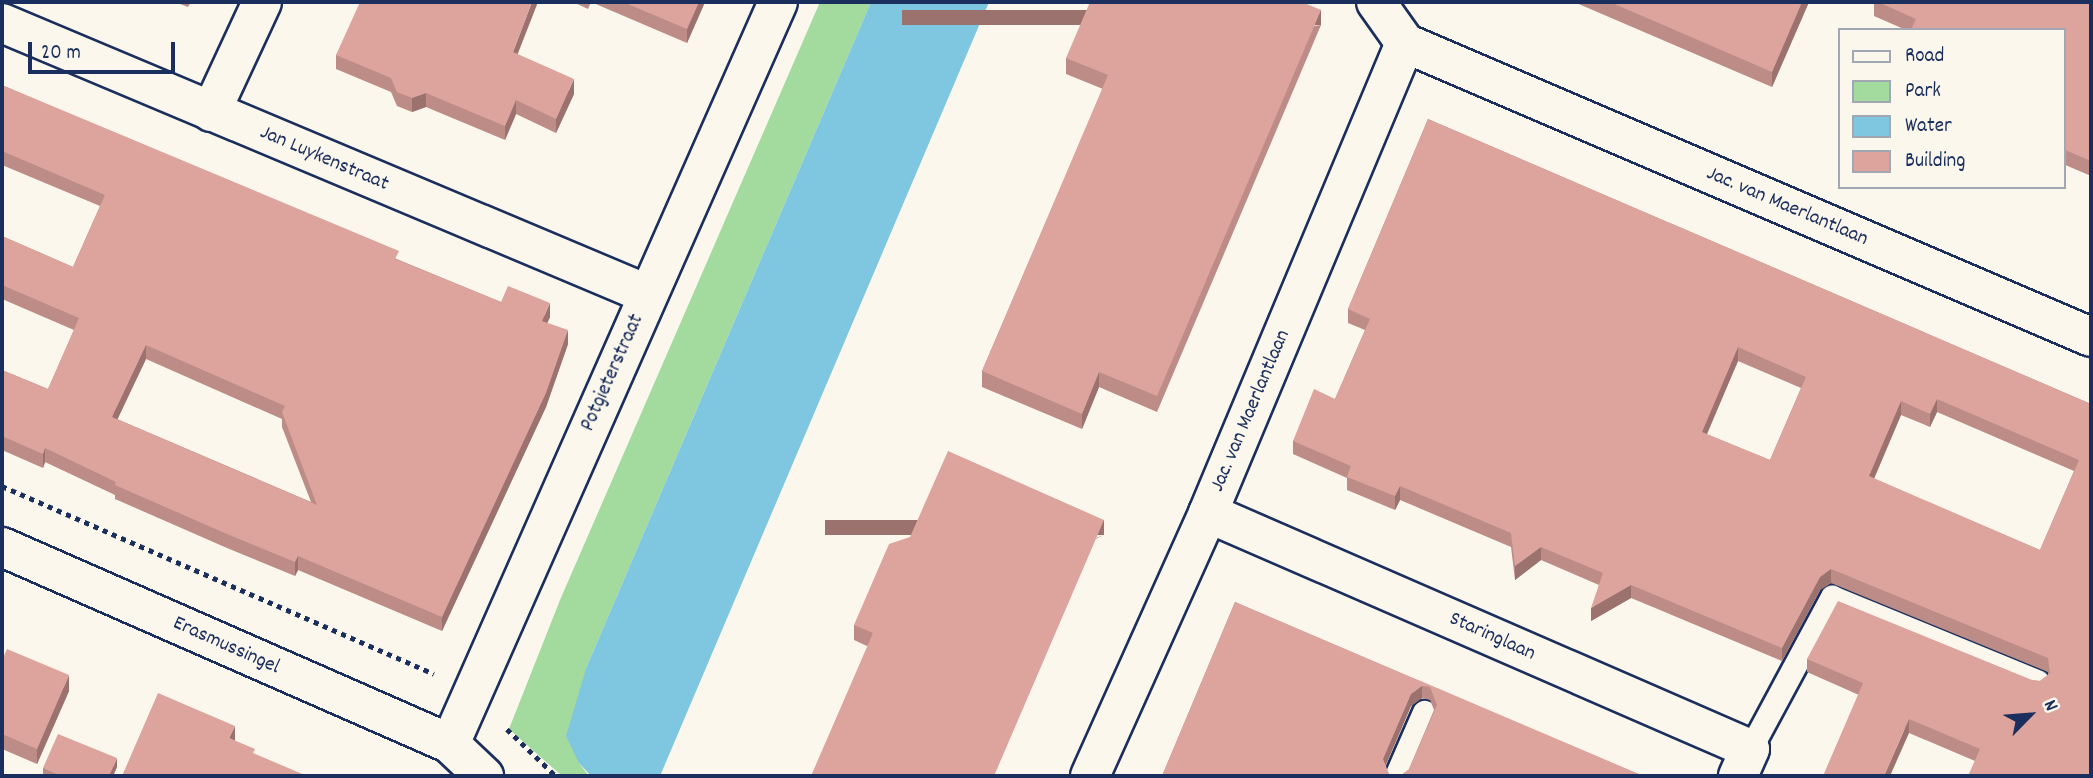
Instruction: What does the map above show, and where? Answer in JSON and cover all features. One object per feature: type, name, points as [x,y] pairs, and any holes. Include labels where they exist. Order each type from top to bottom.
[{"type":"street","points":[[211,112],[262,2]]},
{"type":"street","name":"Potgieterstraat","points":[[450,744],[778,2]]},
{"type":"street","points":[[1376,2],[1405,43]]},
{"type":"street","name":"Jan Luykenstraat","points":[[2,23],[648,294]]},
{"type":"street","name":"Jac. van Maerlantlaan","points":[[1090,776],[1208,513],[1405,43],[2091,337]]},
{"type":"street","name":"Staringlaan","points":[[1208,513],[1744,763]]},
{"type":"street","name":"Erasmussingel","points":[[2,547],[450,744],[484,776]]},
{"type":"lane","points":[[1744,763],[1832,597],[2037,681]]},
{"type":"lane","points":[[1396,776],[1424,712]]},
{"type":"path","points":[[2,486],[460,685],[556,776]]},
{"type":"green space","points":[[820,2],[871,2],[587,666],[579,763],[589,776],[562,776],[509,729],[560,600]]},
{"type":"water","points":[[871,2],[989,2],[660,776],[591,776],[579,763],[566,736],[587,666]]},
{"type":"building","points":[[360,2],[532,2],[513,52],[574,79],[556,119],[516,100],[505,126],[426,93],[412,98],[397,92],[391,78],[336,55]]},
{"type":"building","points":[[623,2],[699,2],[687,29]]},
{"type":"building","points":[[1090,2],[1302,2],[1321,10],[1157,396],[1099,372],[1082,414],[982,371],[1108,75],[1066,58]]},
{"type":"building","points":[[1610,2],[1802,2],[1772,72]]},
{"type":"building","points":[[1878,2],[2091,2],[2091,161],[2065,150],[2065,28],[1912,28],[1916,19]]},
{"type":"building","points":[[2,85],[399,251],[395,259],[501,302],[508,286],[550,303],[542,321],[568,330],[546,393],[442,617],[298,556],[295,562],[227,534],[115,485],[116,482],[45,448],[43,454],[2,436],[2,370],[48,389],[79,318],[2,285],[2,236],[73,267],[105,195],[2,151]],"holes":[[[146,345],[285,406],[282,412],[317,505],[112,417]]]},
{"type":"building","points":[[1428,119],[2091,404],[2091,776],[1968,776],[1980,749],[1909,719],[1884,776],[1823,776],[1863,683],[1807,659],[1838,601],[2032,680],[2040,681],[2050,673],[2048,658],[1831,569],[1820,577],[1782,648],[1631,585],[1591,608],[1603,573],[1541,547],[1515,566],[1511,533],[1400,486],[1395,496],[1347,477],[1351,466],[1293,441],[1314,389],[1335,399],[1370,319],[1348,309]],"holes":[[[1738,347],[1806,377],[1770,460],[1702,432]],[[1937,399],[2079,460],[2040,550],[1869,476],[1901,401],[1930,414]]]},
{"type":"building","points":[[948,451],[1104,520],[994,776],[811,776],[873,633],[854,625],[889,544],[910,537]]},
{"type":"building","points":[[1235,602],[1639,774],[1400,776],[1409,769],[1437,705],[1430,687],[1422,686],[1411,694],[1383,759],[1390,776],[1162,776]]},
{"type":"building","points":[[7,649],[69,675],[37,749],[2,734],[2,660]]},
{"type":"building","points":[[158,693],[235,726],[229,738],[255,749],[253,753],[307,776],[122,776]]},
{"type":"building","points":[[58,734],[117,758],[109,776],[61,776],[43,768]]}]
